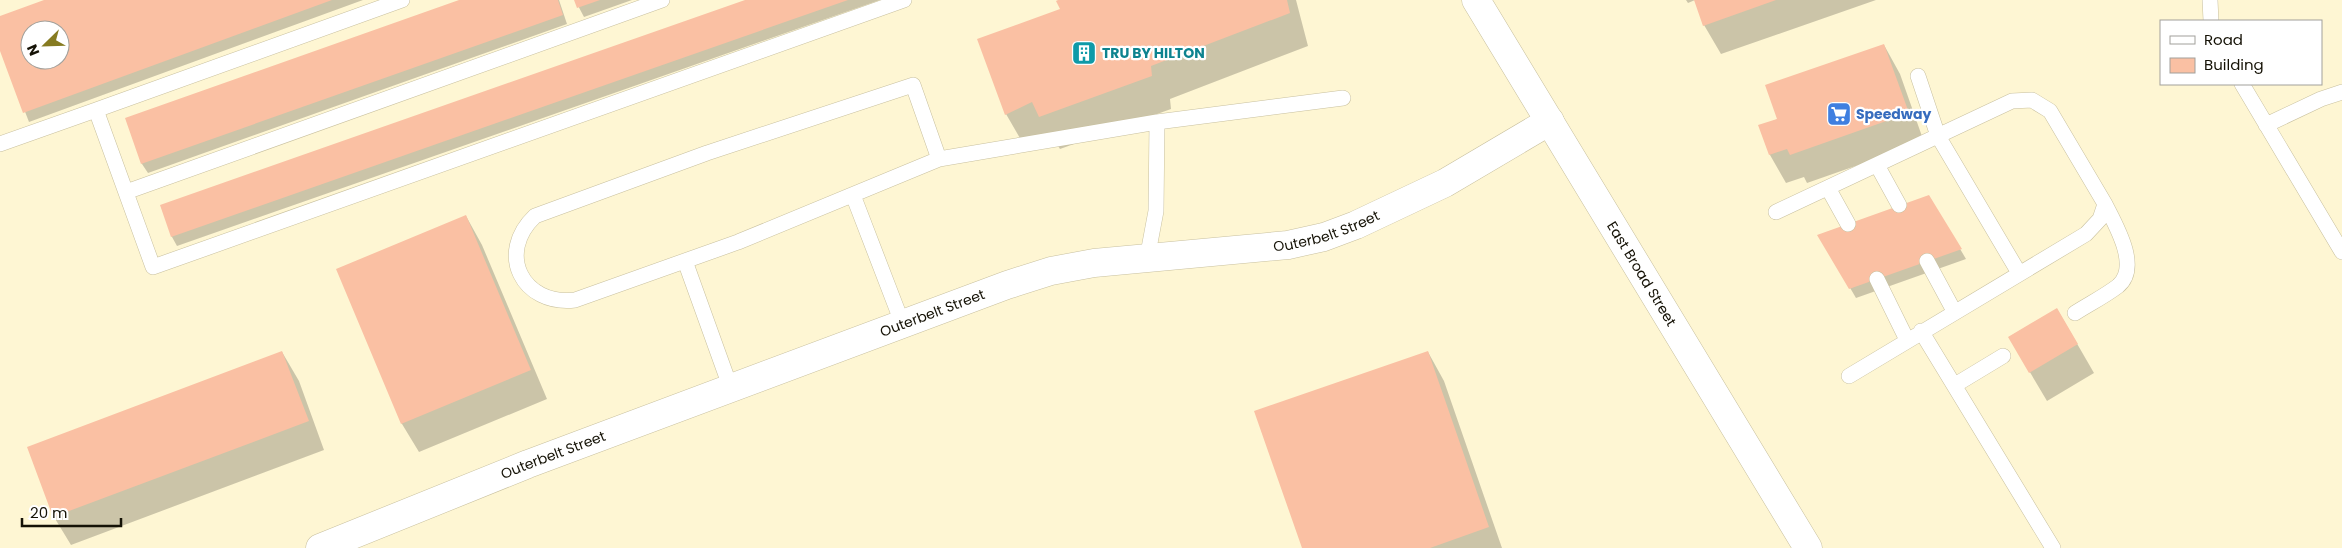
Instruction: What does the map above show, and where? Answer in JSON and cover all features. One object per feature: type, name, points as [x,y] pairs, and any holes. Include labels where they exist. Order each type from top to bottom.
[{"type":"main road","name":"East Broad Street","points":[[1476,0],[1808,548]]},
{"type":"main road","name":"Outerbelt Street","points":[[320,548],[528,464],[1007,285],[1051,271],[1094,263],[1288,245],[1324,237],[1356,225],[1445,183],[1550,121]]},
{"type":"lane","points":[[0,144],[402,0]]},
{"type":"lane","points":[[126,192],[662,0]]},
{"type":"lane","points":[[96,110],[153,267],[904,0]]},
{"type":"lane","points":[[2210,0],[2211,20]]},
{"type":"lane","points":[[1918,76],[1938,136],[2019,273]]},
{"type":"lane","points":[[939,160],[912,84],[707,153],[534,216],[525,225],[519,236],[516,249],[520,275],[537,294],[549,300],[561,302],[574,300],[738,242],[939,160],[1156,122],[1343,98]]},
{"type":"lane","points":[[2243,85],[2342,252]]},
{"type":"lane","points":[[2266,125],[2321,99],[2342,92]]},
{"type":"lane","points":[[1776,212],[2012,101],[2032,100],[2050,111],[2105,204],[2125,247],[2129,268],[2120,285],[2075,312]]},
{"type":"lane","points":[[1146,259],[1156,211],[1156,122]]},
{"type":"lane","points":[[1876,165],[1899,206]]},
{"type":"lane","points":[[1828,188],[1848,224]]},
{"type":"lane","points":[[853,195],[903,325]]},
{"type":"lane","points":[[1849,376],[1954,311],[2086,234],[2100,219],[2105,204]]},
{"type":"lane","points":[[685,261],[731,388]]},
{"type":"lane","points":[[1927,261],[1954,311]]},
{"type":"lane","points":[[1877,279],[1907,340]]},
{"type":"lane","points":[[1921,331],[1956,385],[2053,548]]},
{"type":"lane","points":[[1956,385],[2003,356]]},
{"type":"building","points":[[44,0],[332,0],[23,113],[0,51],[0,16]]},
{"type":"building","points":[[459,0],[558,0],[563,15],[141,164],[125,118]]},
{"type":"building","points":[[574,0],[600,0],[577,8]]},
{"type":"building","points":[[745,0],[848,0],[171,237],[160,205]]},
{"type":"building","name":"TRU BY HILTON","points":[[1287,0],[1290,13],[1151,66],[1152,76],[1039,117],[1032,102],[1005,115],[977,39],[1060,9],[1056,1]]},
{"type":"building","points":[[1694,0],[1776,0],[1703,26]]},
{"type":"building","points":[[1884,44],[1909,113],[1790,155],[1787,149],[1769,155],[1758,125],[1777,119],[1765,85]]},
{"type":"building","points":[[1929,195],[1962,249],[1849,289],[1817,235]]},
{"type":"building","points":[[466,215],[531,370],[401,424],[336,269]]},
{"type":"building","points":[[2057,308],[2078,344],[2029,373],[2008,337]]},
{"type":"building","points":[[282,351],[309,421],[53,517],[27,447]]},
{"type":"building","points":[[1428,351],[1489,527],[1430,548],[1302,548],[1254,411]]},
{"type":"place","name":"TRU BY HILTON","points":[[1084,53]]},
{"type":"place","name":"Speedway","points":[[1839,114]]}]
